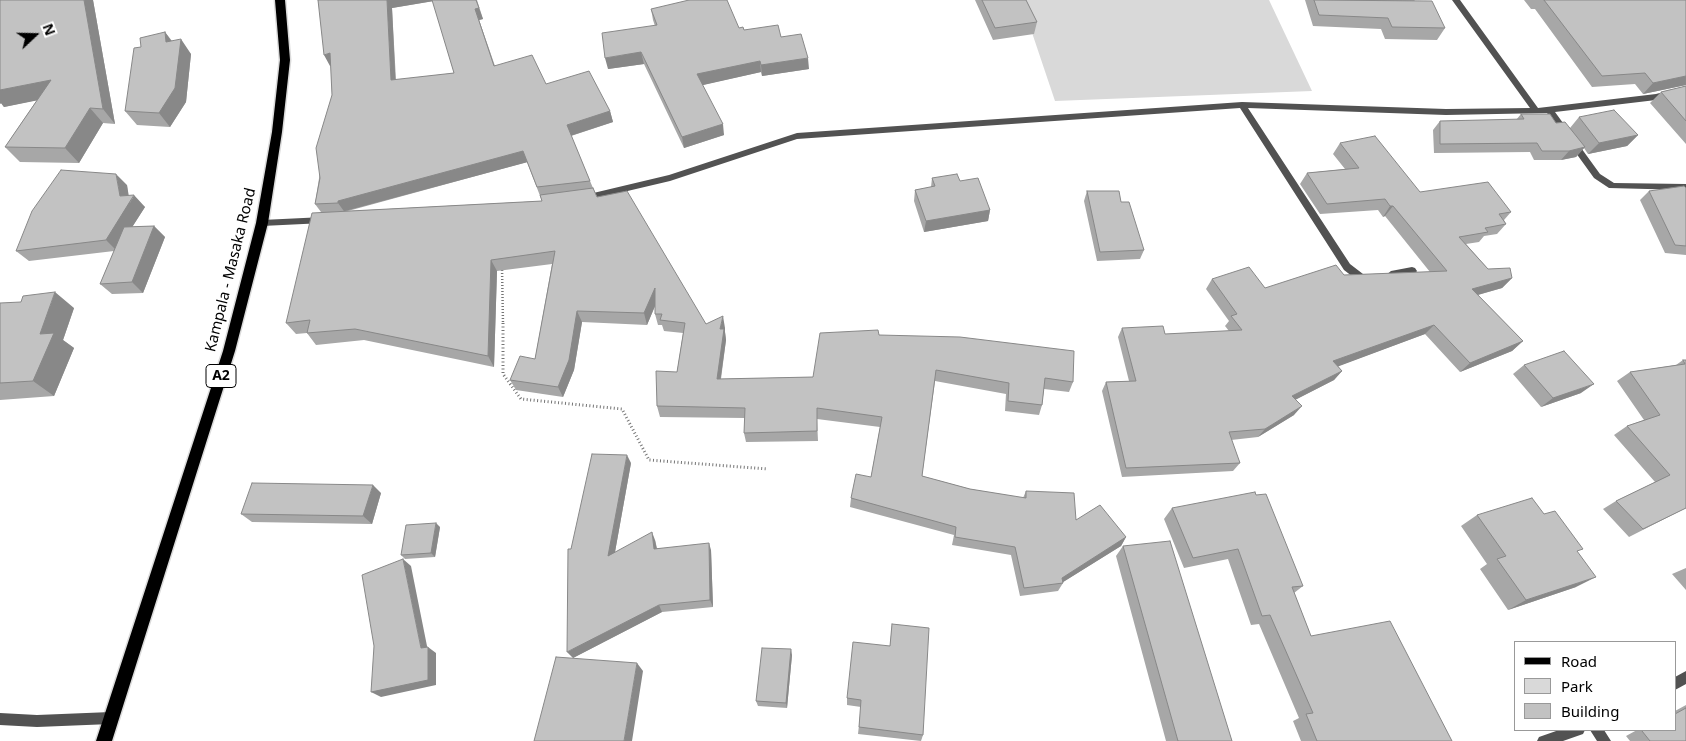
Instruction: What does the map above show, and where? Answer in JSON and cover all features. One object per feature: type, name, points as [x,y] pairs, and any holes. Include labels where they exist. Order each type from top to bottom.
[{"type":"main road","name":"Kampala - Masaka Road","points":[[104,741],[229,351],[262,223],[277,132],[285,60],[280,0]]},
{"type":"street","points":[[1456,0],[1536,111]]},
{"type":"street","points":[[578,199],[670,178],[797,136],[1242,105],[1446,112],[1536,111],[1656,97],[1686,89]]},
{"type":"street","points":[[1242,105],[1347,267],[1360,277],[1372,279],[1412,271]]},
{"type":"street","points":[[1549,110],[1597,176],[1612,186],[1686,187]]},
{"type":"street","points":[[262,223],[331,219]]},
{"type":"street","points":[[0,719],[37,721],[111,718]]},
{"type":"street","points":[[1544,741],[1576,731]]},
{"type":"street","points":[[1597,731],[1605,741]]},
{"type":"path","points":[[502,266],[503,374],[521,399],[622,409],[649,460],[768,469]]},
{"type":"green space","points":[[1021,0],[1269,0],[1312,91],[1055,101]]},
{"type":"building","points":[[0,0],[84,0],[103,109],[90,108],[65,148],[5,147],[51,80],[0,90]]},
{"type":"building","points":[[318,0],[387,0],[391,80],[454,73],[432,0],[476,0],[479,8],[475,9],[494,66],[532,55],[546,84],[589,71],[610,111],[567,125],[590,181],[537,187],[523,151],[338,201],[338,203],[315,204],[320,178],[316,148],[332,95],[330,53],[324,55]]},
{"type":"building","points":[[689,0],[727,0],[739,28],[743,27],[744,30],[778,25],[781,37],[801,34],[808,58],[761,65],[760,61],[697,74],[723,124],[682,137],[641,52],[605,58],[602,33],[657,25],[651,9]]},
{"type":"building","points":[[982,0],[1026,0],[1037,22],[995,28]]},
{"type":"building","points":[[1314,0],[1432,1],[1445,28],[1392,27],[1388,18],[1319,15]]},
{"type":"building","points":[[1544,0],[1686,0],[1686,76],[1653,83],[1645,73],[1602,76]]},
{"type":"building","points":[[165,32],[166,42],[181,39],[175,88],[159,113],[125,111],[134,48],[141,47],[140,38]]},
{"type":"building","points":[[1686,86],[1686,121],[1661,92]]},
{"type":"building","points":[[1614,110],[1638,135],[1599,143],[1579,117]]},
{"type":"building","points":[[1521,114],[1550,114],[1556,123],[1565,122],[1585,147],[1569,151],[1542,151],[1537,143],[1440,144],[1440,121],[1524,119]]},
{"type":"building","points":[[1375,136],[1420,192],[1488,182],[1511,212],[1499,214],[1506,224],[1485,228],[1488,232],[1459,237],[1488,269],[1510,268],[1512,278],[1472,289],[1523,341],[1470,363],[1434,325],[1333,361],[1342,371],[1292,396],[1302,406],[1265,429],[1229,432],[1240,463],[1126,468],[1106,382],[1136,381],[1122,328],[1163,326],[1165,334],[1242,330],[1231,316],[1237,314],[1212,279],[1249,267],[1265,288],[1336,265],[1344,275],[1447,271],[1385,199],[1327,204],[1307,173],[1359,168],[1340,143]]},
{"type":"building","points":[[61,170],[116,174],[120,196],[134,195],[106,240],[16,251],[32,211]]},
{"type":"building","points":[[957,174],[960,181],[978,178],[990,210],[926,221],[915,190],[935,186],[932,178]]},
{"type":"building","points":[[1684,186],[1686,188],[1686,246],[1675,245],[1649,191]]},
{"type":"building","points":[[593,188],[597,197],[627,191],[706,324],[723,316],[720,329],[724,329],[717,379],[813,377],[820,333],[878,330],[879,335],[960,337],[1074,351],[1073,382],[1045,378],[1042,405],[1008,401],[1009,383],[936,370],[922,476],[970,489],[1026,498],[1026,491],[1074,493],[1076,520],[1100,505],[1126,537],[1062,578],[1063,583],[1024,588],[1015,547],[955,537],[956,527],[851,498],[856,474],[871,477],[882,417],[817,408],[817,431],[744,433],[745,408],[657,406],[656,371],[677,372],[685,323],[660,320],[662,314],[655,314],[655,288],[644,313],[577,311],[569,360],[558,387],[510,380],[520,356],[535,359],[555,251],[491,260],[488,356],[355,329],[307,333],[310,320],[286,323],[312,213],[542,201],[540,195]]},
{"type":"building","points":[[1087,191],[1119,191],[1121,202],[1129,202],[1144,250],[1100,252]]},
{"type":"building","points":[[154,226],[132,282],[100,284],[124,227]]},
{"type":"building","points":[[55,292],[40,334],[54,333],[33,381],[0,383],[0,303],[21,302],[23,296]]},
{"type":"building","points":[[1564,351],[1594,384],[1553,398],[1524,365]]},
{"type":"building","points":[[1683,360],[1686,360],[1686,508],[1643,529],[1616,501],[1670,475],[1627,426],[1660,415],[1630,372],[1685,364]]},
{"type":"building","points":[[592,454],[627,455],[608,556],[652,532],[654,549],[709,543],[710,600],[659,605],[567,652],[568,549],[571,549]]},
{"type":"building","points":[[252,483],[373,485],[363,516],[241,514]]},
{"type":"building","points":[[1255,492],[1256,495],[1266,494],[1303,586],[1292,587],[1311,636],[1390,621],[1452,741],[1317,741],[1306,714],[1313,713],[1270,615],[1262,616],[1238,549],[1193,558],[1172,508]]},
{"type":"building","points":[[1532,498],[1544,514],[1555,511],[1583,549],[1577,551],[1596,577],[1526,600],[1497,559],[1506,556],[1477,515]]},
{"type":"building","points":[[436,523],[431,553],[401,555],[406,525]]},
{"type":"building","points":[[1170,541],[1232,741],[1178,741],[1123,546]]},
{"type":"building","points":[[403,559],[421,648],[428,647],[428,680],[371,692],[374,646],[362,575]]},
{"type":"building","points":[[892,624],[929,628],[923,735],[859,727],[861,700],[847,698],[853,642],[890,646]]},
{"type":"building","points":[[762,648],[791,649],[786,703],[756,701]]},
{"type":"building","points":[[556,657],[637,663],[624,741],[534,741]]},
{"type":"building","points":[[1686,708],[1686,741],[1650,741],[1642,731],[1676,731],[1676,713]]}]
